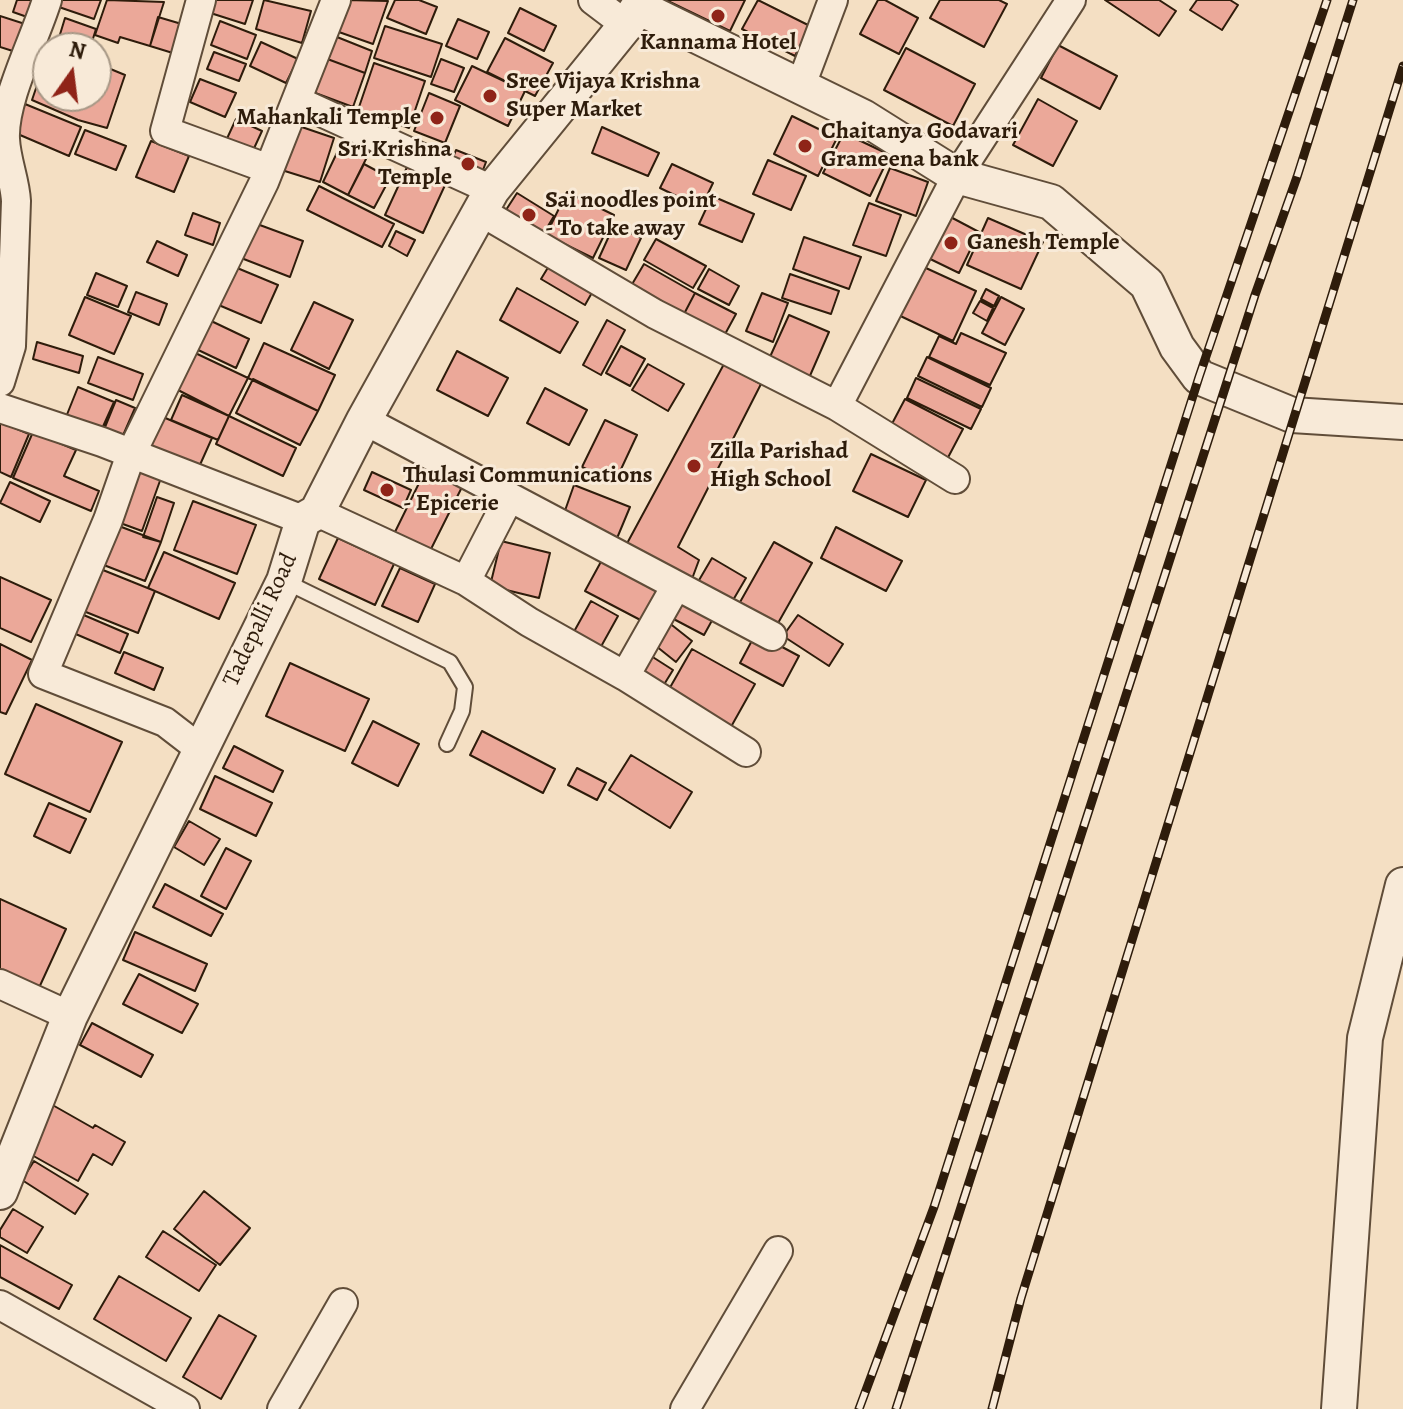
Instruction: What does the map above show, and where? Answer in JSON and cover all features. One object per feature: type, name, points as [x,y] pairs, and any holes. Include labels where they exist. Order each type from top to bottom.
[{"type":"street","points":[[0,382],[11,346],[16,216],[15,182],[4,160],[4,137],[10,102],[47,0]]},
{"type":"street","points":[[201,0],[165,131],[269,169]]},
{"type":"street","points":[[200,749],[165,722],[43,674],[108,520],[131,454],[269,169],[336,0]]},
{"type":"street","points":[[593,0],[636,11],[801,85],[863,117],[957,176],[1051,202],[1147,284],[1177,347],[1199,377],[1292,415],[1403,422]]},
{"type":"street","points":[[801,85],[833,0]]},
{"type":"street","points":[[837,406],[957,176],[1071,0]]},
{"type":"street","name":"Tadepalli Road","points":[[0,1192],[70,1016],[284,581],[310,516],[486,200],[636,11]]},
{"type":"street","points":[[297,101],[486,200],[655,314],[837,406],[955,479]]},
{"type":"street","points":[[0,408],[310,516],[466,581],[746,752]]},
{"type":"street","points":[[364,420],[772,636]]},
{"type":"street","points":[[466,581],[509,498]]},
{"type":"street","points":[[625,676],[676,586]]},
{"type":"street","points":[[1339,1409],[1365,1038],[1403,885]]},
{"type":"street","points":[[0,984],[70,1016]]},
{"type":"street","points":[[685,1409],[778,1251]]},
{"type":"street","points":[[282,1409],[343,1303]]},
{"type":"street","points":[[0,1305],[185,1409]]},
{"type":"lane","points":[[284,581],[450,662],[465,687],[462,711],[447,744]]},
{"type":"building","points":[[17,0],[35,0],[30,18],[13,12]]},
{"type":"building","points":[[54,0],[101,0],[94,19],[53,5]]},
{"type":"building","points":[[107,0],[164,2],[150,46],[120,37],[118,43],[112,41],[112,32],[96,32]]},
{"type":"building","points":[[204,0],[253,0],[245,24],[201,10]]},
{"type":"building","points":[[264,0],[311,11],[302,43],[256,29]]},
{"type":"building","points":[[346,0],[388,1],[373,44],[336,31]]},
{"type":"building","points":[[395,0],[419,0],[437,7],[426,34],[387,18]]},
{"type":"building","name":"Kannama Hotel","points":[[666,0],[745,0],[730,31]]},
{"type":"building","points":[[758,0],[810,26],[795,56],[742,29]]},
{"type":"building","points":[[878,0],[885,0],[918,18],[899,54],[860,34]]},
{"type":"building","points":[[940,0],[999,0],[1007,4],[984,47],[930,18]]},
{"type":"building","points":[[1105,0],[1159,0],[1176,11],[1159,36]]},
{"type":"building","points":[[1197,0],[1230,0],[1238,5],[1222,30],[1190,10]]},
{"type":"building","points":[[520,8],[556,26],[544,51],[508,33]]},
{"type":"building","points":[[0,16],[25,24],[16,52],[0,47]]},
{"type":"building","points":[[158,17],[185,25],[176,54],[150,46]]},
{"type":"building","points":[[65,18],[96,29],[95,32],[61,32]]},
{"type":"building","points":[[458,19],[489,32],[477,59],[446,46]]},
{"type":"building","points":[[220,21],[256,35],[247,59],[211,45]]},
{"type":"building","points":[[385,26],[442,44],[431,77],[374,58]]},
{"type":"building","points":[[332,35],[372,51],[365,73],[322,57]]},
{"type":"building","points":[[505,38],[553,63],[535,96],[487,72]]},
{"type":"building","points":[[261,42],[298,59],[286,83],[250,66]]},
{"type":"building","points":[[1058,45],[1117,76],[1100,109],[1041,78]]},
{"type":"building","points":[[906,48],[975,84],[953,126],[884,90]]},
{"type":"building","points":[[214,52],[246,64],[239,81],[207,69]]},
{"type":"building","points":[[322,57],[365,73],[353,107],[310,91]]},
{"type":"building","points":[[441,59],[464,68],[454,92],[431,84]]},
{"type":"building","points":[[374,63],[425,81],[409,128],[358,110]]},
{"type":"building","name":"Sree Vijaya Krishna Super Market","points":[[472,66],[525,91],[508,126],[455,100]]},
{"type":"building","points":[[112,70],[125,75],[107,128],[60,112],[112,112]]},
{"type":"building","points":[[200,79],[236,93],[225,117],[190,102]]},
{"type":"building","name":"Mahankali Temple","points":[[429,93],[460,106],[445,143],[414,131]]},
{"type":"building","points":[[1038,99],[1077,121],[1053,166],[1013,145]]},
{"type":"building","points":[[25,104],[32,107],[32,112],[44,112],[81,127],[69,156],[13,132]]},
{"type":"building","name":"Chaitanya Godavari Grameena bank","points":[[792,116],[837,138],[818,176],[774,154]]},
{"type":"building","points":[[236,119],[262,131],[250,157],[224,145]]},
{"type":"building","points":[[290,123],[334,138],[320,182],[272,167]]},
{"type":"building","points":[[602,127],[659,153],[648,176],[592,153]]},
{"type":"building","points":[[85,130],[126,146],[116,170],[75,154]]},
{"type":"building","points":[[844,133],[890,155],[870,196],[823,173]]},
{"type":"building","points":[[345,136],[371,149],[348,195],[323,182]]},
{"type":"building","points":[[151,141],[189,156],[174,192],[136,177]]},
{"type":"building","name":"Sri Krishna Temple","points":[[456,150],[486,162],[480,178],[450,165]]},
{"type":"building","points":[[768,160],[806,176],[791,210],[753,194]]},
{"type":"building","points":[[364,164],[390,178],[374,208],[348,195]]},
{"type":"building","points":[[672,164],[713,183],[701,208],[660,188]]},
{"type":"building","points":[[408,165],[446,183],[423,233],[385,215]]},
{"type":"building","points":[[890,168],[928,182],[916,216],[876,201]]},
{"type":"building","points":[[319,186],[394,224],[382,247],[307,210]]},
{"type":"building","points":[[567,192],[614,215],[593,258],[546,235]]},
{"type":"building","name":"Sai noodles point - To take away","points":[[517,193],[554,216],[542,236],[504,213]]},
{"type":"building","points":[[712,196],[754,214],[742,242],[699,224]]},
{"type":"building","points":[[869,203],[901,215],[886,256],[853,245]]},
{"type":"building","points":[[193,213],[220,223],[213,245],[185,235]]},
{"type":"building","name":"Ganesh Temple","points":[[943,213],[979,232],[959,273],[922,255]]},
{"type":"building","points":[[988,218],[1043,242],[1021,289],[967,265]]},
{"type":"building","points":[[249,221],[303,241],[290,277],[236,256]]},
{"type":"building","points":[[614,225],[641,238],[626,270],[599,258]]},
{"type":"building","points":[[396,231],[415,240],[407,256],[389,246]]},
{"type":"building","points":[[804,237],[861,257],[849,289],[793,269]]},
{"type":"building","points":[[656,239],[706,266],[693,288],[644,260]]},
{"type":"building","points":[[157,241],[187,255],[178,276],[147,262]]},
{"type":"building","points":[[555,256],[598,282],[585,305],[541,279]]},
{"type":"building","points":[[915,263],[976,291],[953,341],[892,312]]},
{"type":"building","points":[[644,264],[695,293],[684,314],[631,286]]},
{"type":"building","points":[[230,265],[278,285],[261,323],[214,303]]},
{"type":"building","points":[[709,269],[739,286],[729,305],[698,289]]},
{"type":"building","points":[[96,273],[127,286],[118,307],[87,295]]},
{"type":"building","points":[[790,274],[839,291],[831,314],[782,298]]},
{"type":"building","points":[[517,288],[578,322],[560,353],[500,320]]},
{"type":"building","points":[[986,289],[999,296],[994,306],[981,299]]},
{"type":"building","points":[[136,292],[167,304],[159,325],[128,312]]},
{"type":"building","points":[[695,293],[736,314],[724,336],[684,314]]},
{"type":"building","points":[[762,293],[788,303],[773,342],[746,331]]},
{"type":"building","points":[[85,297],[131,316],[114,354],[69,335]]},
{"type":"building","points":[[1001,297],[1024,309],[1005,345],[982,333]]},
{"type":"building","points":[[980,301],[993,308],[987,321],[973,313]]},
{"type":"building","points":[[314,302],[353,320],[329,369],[291,350]]},
{"type":"building","points":[[789,315],[829,332],[809,378],[769,359]]},
{"type":"building","points":[[207,319],[249,339],[236,368],[194,348]]},
{"type":"building","points":[[607,320],[625,330],[601,375],[583,365]]},
{"type":"building","points":[[961,333],[1006,353],[990,385],[929,357],[939,336],[956,344]]},
{"type":"building","points":[[37,342],[83,356],[79,373],[33,359]]},
{"type":"building","points":[[264,343],[335,375],[318,411],[248,378]]},
{"type":"building","points":[[621,346],[645,359],[630,386],[606,373]]},
{"type":"building","points":[[191,351],[248,378],[229,416],[174,388]]},
{"type":"building","points":[[457,351],[508,378],[488,416],[437,390]]},
{"type":"building","points":[[98,357],[143,374],[133,400],[88,383]]},
{"type":"building","points":[[927,357],[991,388],[982,407],[918,376]]},
{"type":"building","points":[[648,364],[684,384],[668,411],[632,390]]},
{"type":"building","name":"Zilla Parishad High School","points":[[724,364],[761,384],[678,547],[699,560],[689,587],[624,549]]},
{"type":"building","points":[[916,378],[981,409],[971,429],[907,398]]},
{"type":"building","points":[[253,379],[318,411],[300,445],[236,413]]},
{"type":"building","points":[[78,387],[114,402],[101,431],[66,417]]},
{"type":"building","points":[[545,388],[587,410],[569,445],[527,423]]},
{"type":"building","points":[[182,395],[229,416],[218,440],[171,420]]},
{"type":"building","points":[[905,399],[963,429],[943,467],[885,437]]},
{"type":"building","points":[[116,400],[135,408],[121,440],[103,432]]},
{"type":"building","points":[[156,414],[212,438],[199,467],[144,443]]},
{"type":"building","points":[[229,416],[296,448],[283,476],[216,444]]},
{"type":"building","points":[[605,420],[637,435],[615,482],[582,467]]},
{"type":"building","points":[[0,422],[29,434],[11,477],[0,472]]},
{"type":"building","points":[[33,432],[76,450],[64,476],[99,491],[91,511],[13,478]]},
{"type":"building","points":[[871,454],[926,480],[908,517],[853,491]]},
{"type":"building","points":[[131,467],[161,478],[142,531],[112,520]]},
{"type":"building","points":[[427,467],[463,485],[428,555],[392,538]]},
{"type":"building","name":"Thulasi Communications - Epicerie","points":[[372,472],[411,490],[403,508],[364,490]]},
{"type":"building","points":[[10,482],[50,501],[40,522],[0,503]]},
{"type":"building","points":[[574,485],[630,507],[615,543],[561,522]]},
{"type":"building","points":[[157,497],[174,503],[161,542],[143,537]]},
{"type":"building","points":[[193,501],[256,525],[237,574],[174,550]]},
{"type":"building","points":[[111,523],[161,542],[145,581],[96,562]]},
{"type":"building","points":[[836,527],[902,561],[886,591],[821,558]]},
{"type":"building","points":[[338,538],[394,564],[375,605],[319,579]]},
{"type":"building","points":[[501,541],[550,553],[539,598],[490,586]]},
{"type":"building","points":[[774,542],[812,563],[773,632],[735,611]]},
{"type":"building","points":[[164,552],[235,583],[219,619],[148,588]]},
{"type":"building","points":[[603,558],[665,592],[648,624],[585,591]]},
{"type":"building","points":[[712,558],[746,578],[729,607],[695,587]]},
{"type":"building","points":[[93,566],[155,591],[138,633],[76,608]]},
{"type":"building","points":[[400,568],[435,584],[418,622],[382,606]]},
{"type":"building","points":[[0,577],[51,600],[31,642],[0,628]]},
{"type":"building","points":[[676,595],[715,615],[704,635],[666,615]]},
{"type":"building","points":[[591,601],[618,616],[598,652],[571,637]]},
{"type":"building","points":[[79,613],[128,634],[120,653],[71,632]]},
{"type":"building","points":[[798,615],[843,644],[829,666],[783,636]]},
{"type":"building","points":[[668,622],[692,641],[676,662],[651,642]]},
{"type":"building","points":[[756,633],[799,656],[783,686],[740,663]]},
{"type":"building","points":[[0,644],[32,660],[6,714],[0,712]]},
{"type":"building","points":[[692,649],[755,684],[727,734],[664,698]]},
{"type":"building","points":[[124,652],[163,668],[154,690],[115,673]]},
{"type":"building","points":[[648,654],[673,670],[660,691],[635,674]]},
{"type":"building","points":[[290,663],[369,699],[345,751],[266,716]]},
{"type":"building","points":[[36,704],[122,742],[90,812],[5,774]]},
{"type":"building","points":[[373,721],[419,744],[398,786],[352,763]]},
{"type":"building","points":[[482,731],[555,769],[543,793],[470,755]]},
{"type":"building","points":[[234,746],[283,771],[273,792],[223,768]]},
{"type":"building","points":[[631,755],[692,792],[670,828],[609,790]]},
{"type":"building","points":[[577,768],[606,783],[597,800],[568,785]]},
{"type":"building","points":[[215,776],[272,803],[256,836],[200,809]]},
{"type":"building","points":[[49,803],[86,819],[70,853],[34,836]]},
{"type":"building","points":[[189,821],[220,839],[204,865],[174,847]]},
{"type":"building","points":[[226,848],[251,861],[226,909],[201,896]]},
{"type":"building","points":[[165,884],[223,914],[211,936],[153,907]]},
{"type":"building","points":[[0,899],[66,929],[38,990],[0,973]]},
{"type":"building","points":[[135,932],[207,964],[195,991],[123,960]]},
{"type":"building","points":[[139,974],[198,1004],[182,1033],[123,1004]]},
{"type":"building","points":[[92,1023],[153,1055],[141,1077],[80,1045]]},
{"type":"building","points":[[49,1103],[125,1142],[112,1165],[93,1154],[78,1181],[30,1154]]},
{"type":"building","points":[[34,1161],[88,1194],[75,1214],[22,1180]]},
{"type":"building","points":[[204,1191],[250,1228],[220,1265],[174,1229]]},
{"type":"building","points":[[13,1209],[43,1227],[27,1253],[0,1237],[0,1230]]},
{"type":"building","points":[[163,1231],[216,1265],[199,1291],[146,1257]]},
{"type":"building","points":[[0,1245],[72,1285],[59,1309],[0,1277]]},
{"type":"building","points":[[119,1276],[191,1318],[166,1361],[94,1319]]},
{"type":"building","points":[[219,1315],[256,1336],[221,1399],[183,1377]]},
{"type":"railway","points":[[859,1409],[934,1207],[1199,377],[1327,0]]},
{"type":"railway","points":[[896,1409],[1353,0]]},
{"type":"railway","points":[[992,1409],[1021,1298],[1403,66]]},
{"type":"place","name":"Kannama Hotel","points":[[718,16]]},
{"type":"place","name":"Sree Vijaya Krishna Super Market","points":[[490,96]]},
{"type":"place","name":"Mahankali Temple","points":[[437,118]]},
{"type":"place","name":"Chaitanya Godavari Grameena bank","points":[[805,146]]},
{"type":"place","name":"Sri Krishna Temple","points":[[468,164]]},
{"type":"place","name":"Sai noodles point - To take away","points":[[529,215]]},
{"type":"place","name":"Ganesh Temple","points":[[951,243]]},
{"type":"place","name":"Zilla Parishad High School","points":[[694,466]]},
{"type":"place","name":"Thulasi Communications - Epicerie","points":[[387,490]]}]
